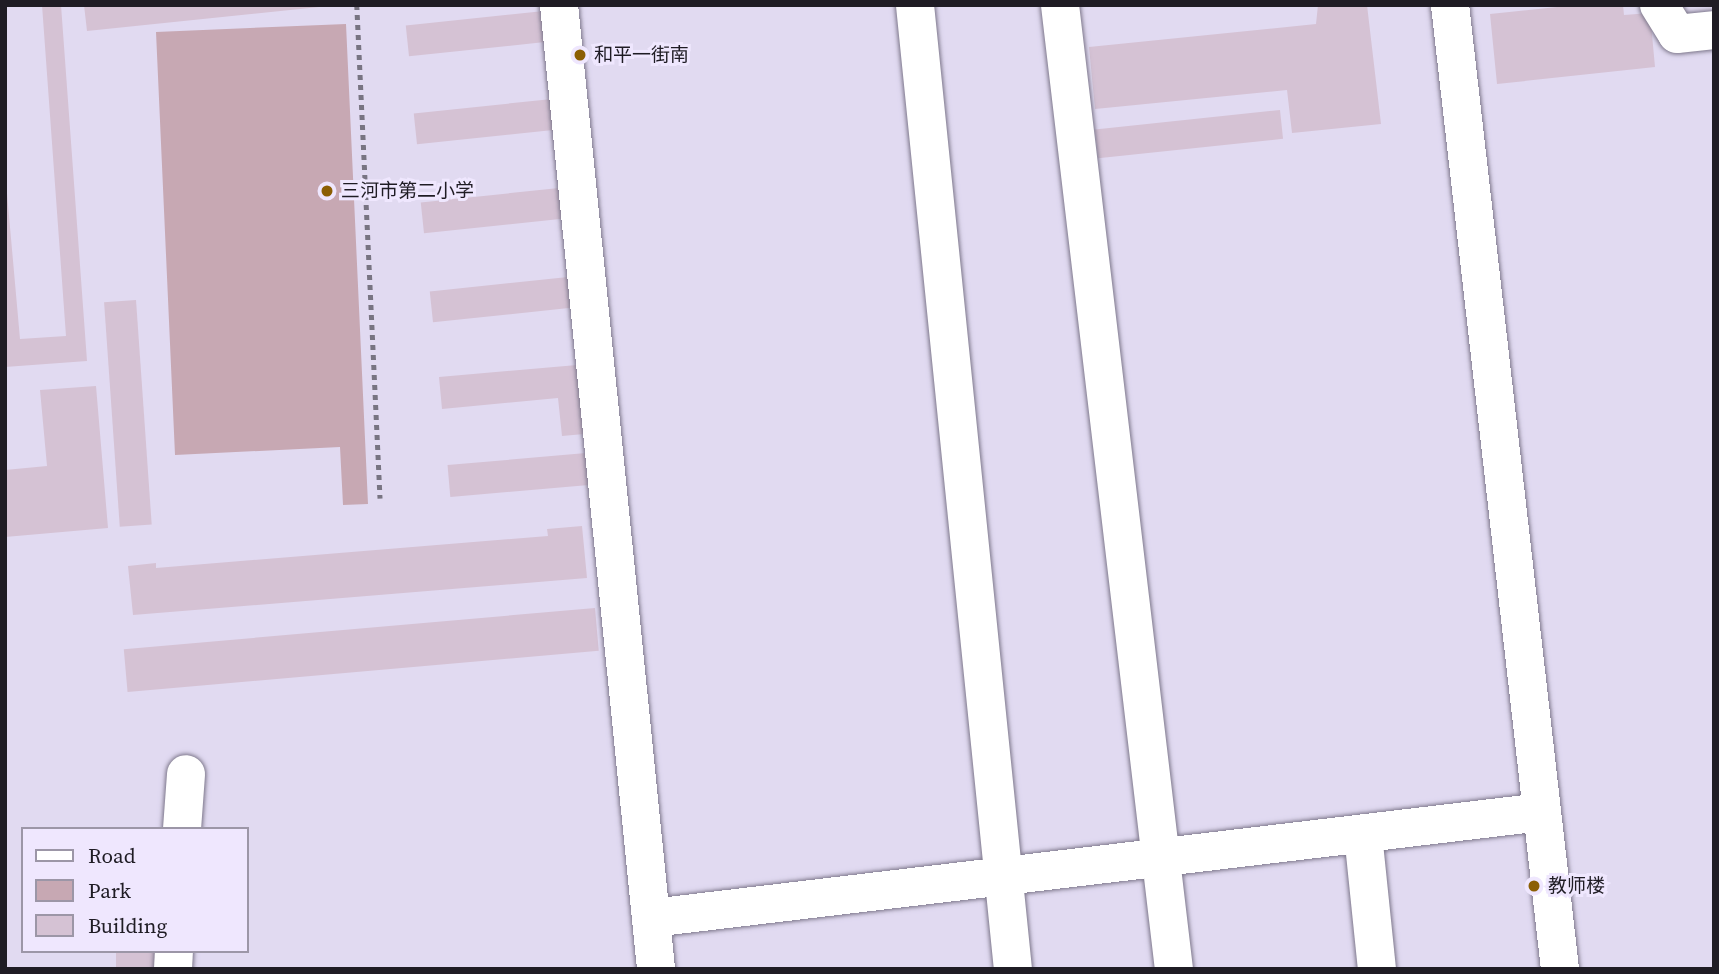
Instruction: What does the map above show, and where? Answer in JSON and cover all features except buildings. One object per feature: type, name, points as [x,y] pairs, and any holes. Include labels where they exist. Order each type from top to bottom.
[{"type":"street","points":[[559,5],[656,969]]},
{"type":"street","points":[[915,5],[1001,877],[1013,969]]},
{"type":"street","points":[[1060,5],[1174,969]]},
{"type":"street","points":[[1450,5],[1560,969]]},
{"type":"street","points":[[1660,5],[1676,34],[1714,30]]},
{"type":"street","points":[[182,827],[186,774]]},
{"type":"street","points":[[652,918],[1542,812]]},
{"type":"street","points":[[1363,834],[1377,969]]},
{"type":"path","points":[[357,5],[380,498]]},
{"type":"green space","points":[[346,24],[368,504],[343,505],[340,447],[175,455],[156,32]]},
{"type":"place","name":"和平一街南","points":[[580,55]]},
{"type":"place","name":"三河市第二小学","points":[[327,191]]},
{"type":"place","name":"教师楼","points":[[1534,886]]}]
